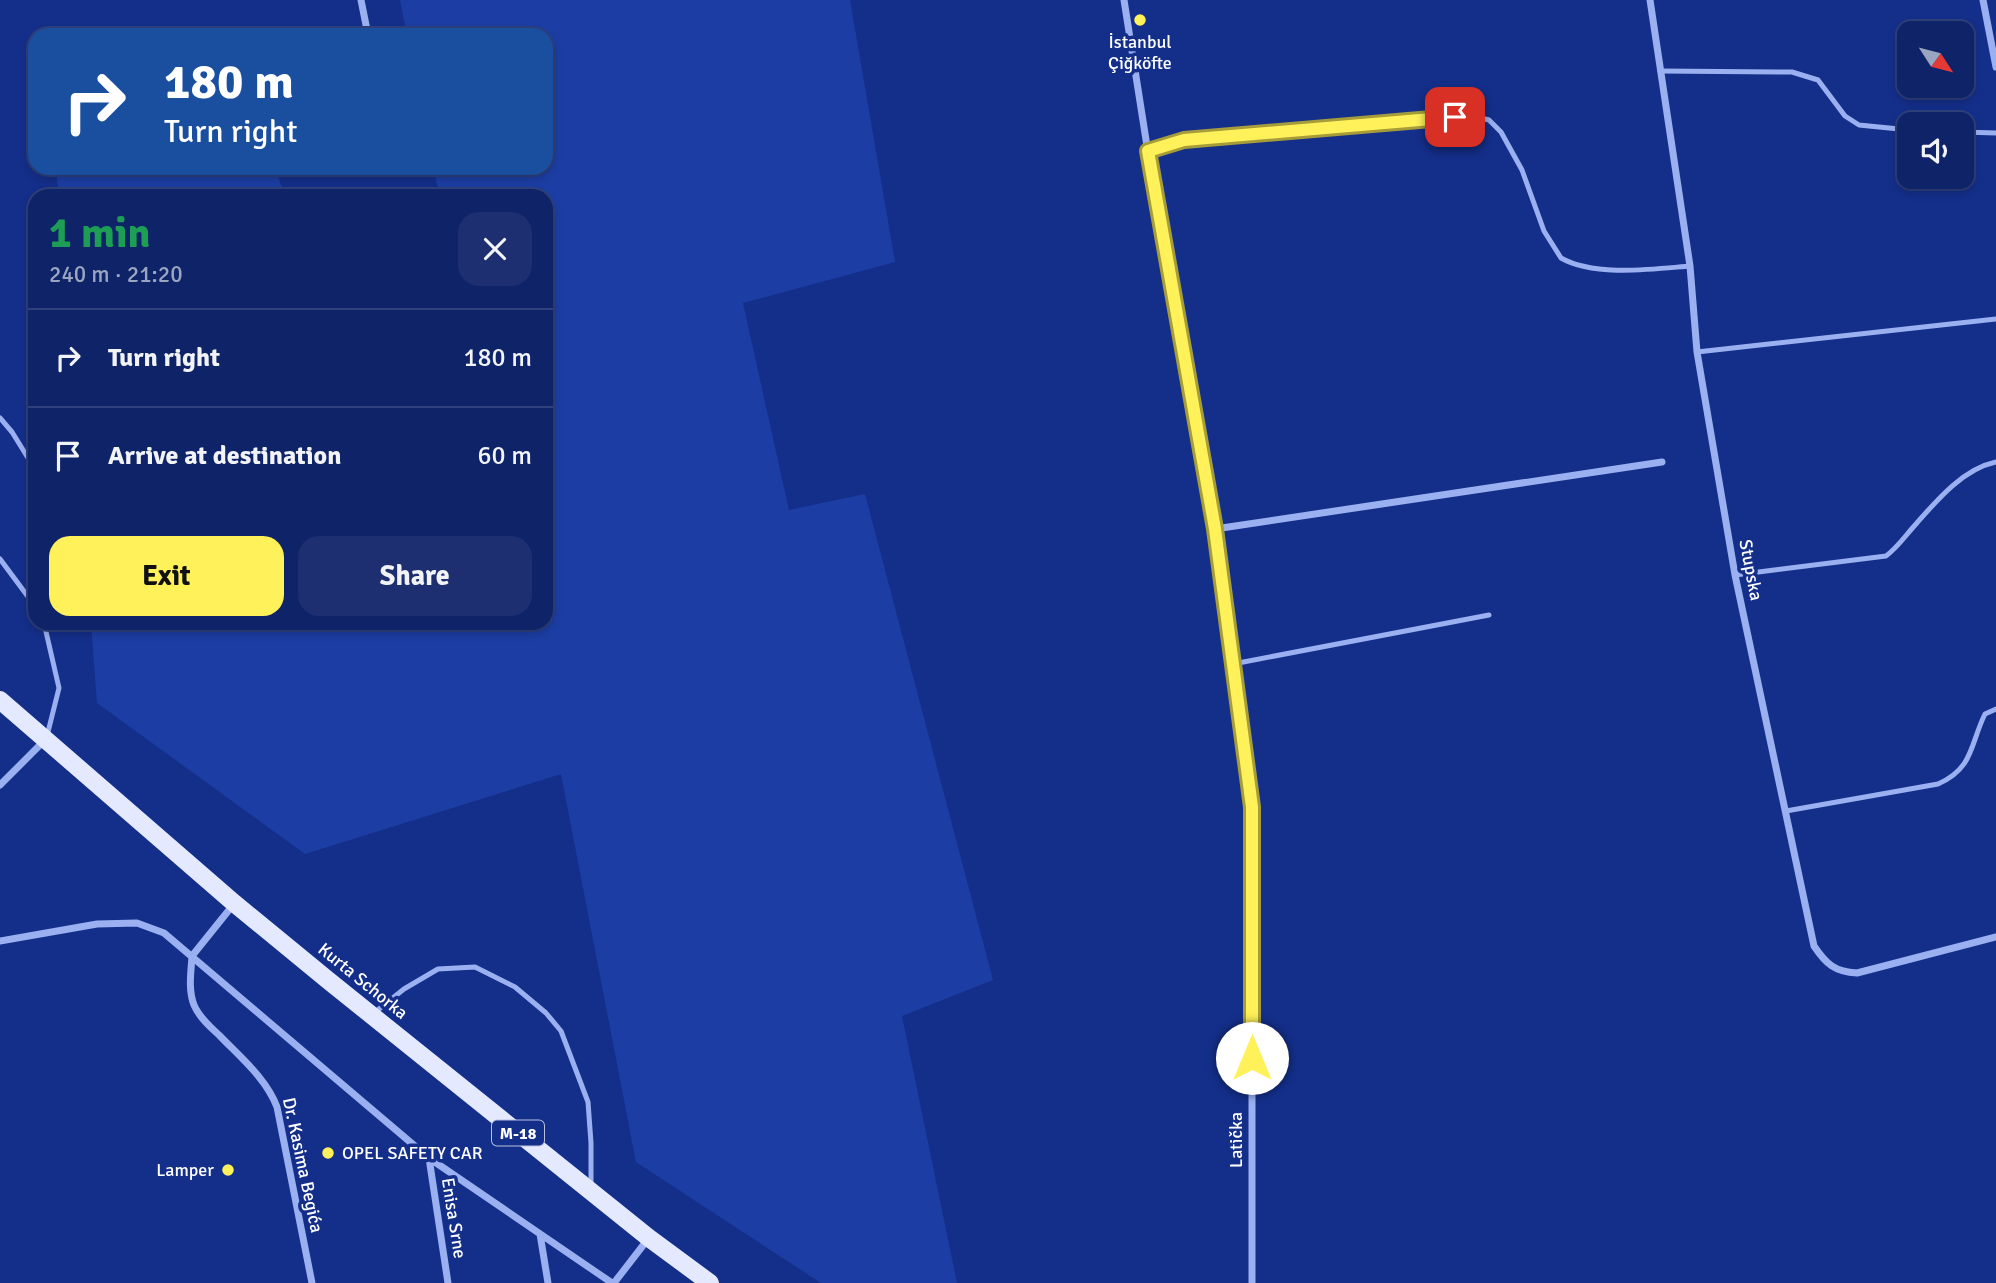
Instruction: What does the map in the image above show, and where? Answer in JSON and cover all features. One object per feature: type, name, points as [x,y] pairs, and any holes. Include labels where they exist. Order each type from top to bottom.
[{"type":"main road","name":"Kurta Schorka","points":[[0,700],[234,903],[649,1238],[710,1283]]},
{"type":"street","points":[[361,0],[367,28]]},
{"type":"street","name":"Latička","points":[[1124,0],[1215,529],[1252,807],[1252,1283]]},
{"type":"street","name":"Stupska","points":[[1650,0],[1690,266],[1697,352],[1735,575],[1814,946],[1825,962],[1841,972],[1857,973],[1996,937]]},
{"type":"street","points":[[1983,0],[1996,67]]},
{"type":"street","points":[[1215,529],[1662,462]]},
{"type":"street","points":[[0,785],[46,739]]},
{"type":"street","points":[[192,956],[234,903]]},
{"type":"street","points":[[0,941],[97,924],[137,923],[164,933],[429,1158],[613,1283],[649,1238]]},
{"type":"street","name":"Dr. Kasima Begića","points":[[192,956],[190,985],[194,1005],[207,1024],[270,1091],[277,1107],[312,1283]]},
{"type":"street","name":"Enisa Srne","points":[[429,1158],[448,1283]]},
{"type":"street","points":[[540,1234],[548,1283]]},
{"type":"lane","points":[[1660,71],[1792,72],[1818,80],[1845,116],[1859,125],[1897,129]]},
{"type":"lane","points":[[1148,151],[1184,140],[1477,117],[1489,121],[1501,132],[1522,170],[1545,231],[1561,258],[1592,268],[1647,269],[1690,266]]},
{"type":"lane","points":[[1974,132],[1996,133]]},
{"type":"lane","points":[[1697,352],[1996,319]]},
{"type":"lane","points":[[0,418],[28,458]]},
{"type":"lane","points":[[1735,575],[1886,555],[1896,548],[1957,481],[1986,464],[1996,462]]},
{"type":"lane","points":[[0,559],[28,597]]},
{"type":"lane","points":[[1233,664],[1489,615]]},
{"type":"lane","points":[[46,630],[59,688],[46,739]]},
{"type":"lane","points":[[1786,811],[1938,784],[1953,777],[1965,765],[1985,714],[1996,709]]},
{"type":"lane","points":[[371,1015],[404,989],[438,969],[475,967],[515,987],[546,1013],[561,1031],[588,1102],[591,1191]]},
{"type":"shaded area","points":[[400,0],[850,0],[895,262],[743,303],[789,510],[865,494],[993,980],[902,1016],[957,1283],[821,1283],[636,1162],[561,774],[305,854],[97,703],[92,630],[553,630],[553,189],[438,189],[435,175],[553,175],[553,28],[406,28]]},
{"type":"shaded area","points":[[57,175],[278,175],[282,189],[58,189]]},
{"type":"place","name":"İstanbul Çiğköfte","points":[[1140,20]]},
{"type":"place","name":"OPEL SAFETY CAR","points":[[328,1153]]},
{"type":"place","name":"Lamper","points":[[228,1170]]},
{"type":"route","points":[[1252,1058],[1252,807],[1215,529],[1148,151],[1184,140],[1455,117]]}]
